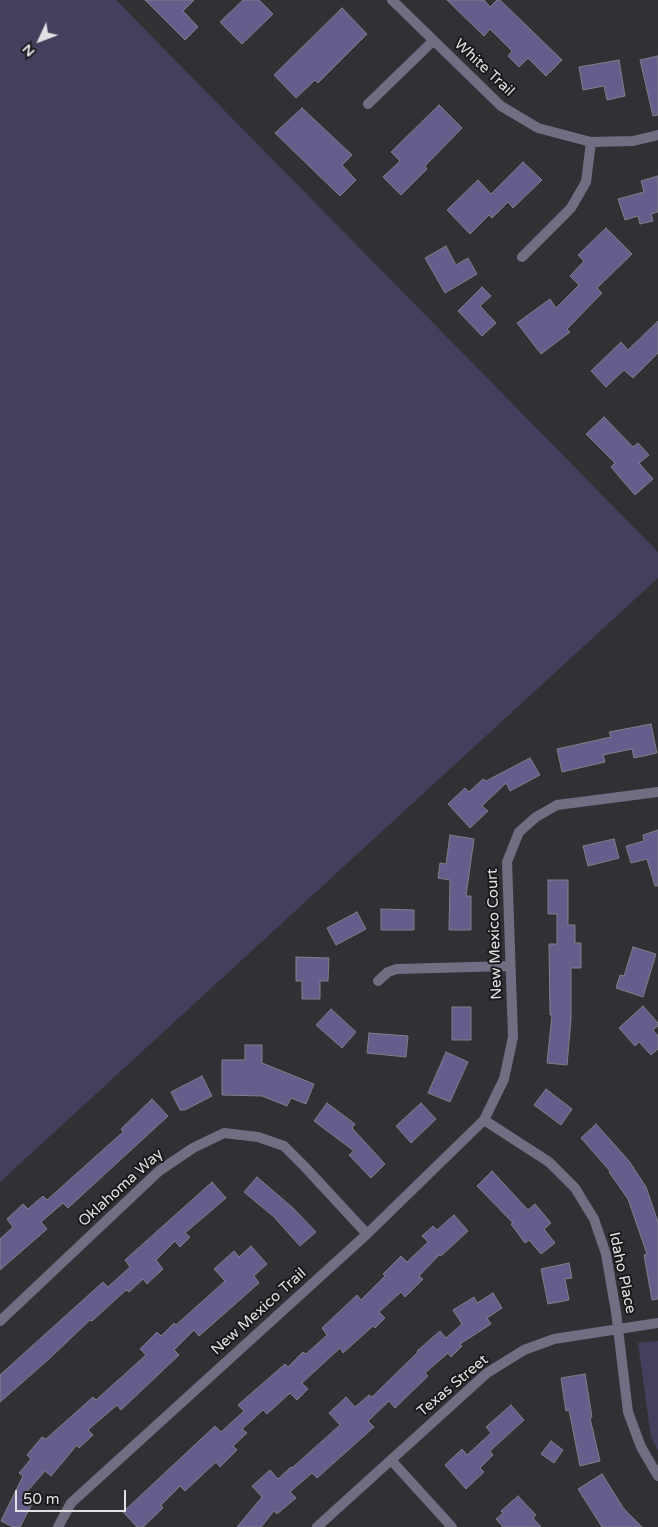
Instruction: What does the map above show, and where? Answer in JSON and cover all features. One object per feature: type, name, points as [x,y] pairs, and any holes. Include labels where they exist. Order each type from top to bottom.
[{"type":"street","name":"White Trail","points":[[392,0],[501,106],[538,128],[591,142],[633,141],[658,135]]},
{"type":"street","points":[[368,104],[433,41]]},
{"type":"street","points":[[522,257],[571,208],[586,182],[591,142]]},
{"type":"street","name":"New Mexico Court","points":[[484,1120],[504,1079],[513,1037],[507,862],[519,832],[536,817],[557,804],[658,792]]},
{"type":"street","points":[[378,981],[388,972],[397,969],[510,966]]},
{"type":"street","name":"New Mexico Trail","points":[[58,1527],[71,1503],[368,1234],[484,1120]]},
{"type":"street","name":"Idaho Place","points":[[484,1120],[549,1162],[575,1188],[594,1219],[606,1254],[628,1412],[641,1448],[658,1476]]},
{"type":"street","name":"Oklahoma Way","points":[[0,1321],[159,1171],[193,1148],[224,1133],[258,1137],[284,1146],[368,1234]]},
{"type":"street","name":"Texas Street","points":[[317,1527],[488,1373],[524,1350],[554,1339],[658,1323]]},
{"type":"street","points":[[391,1460],[452,1527]]},
{"type":"shaded area","points":[[0,0],[116,0],[658,552],[658,578],[0,1182]]},
{"type":"shaded area","points":[[658,1341],[658,1450],[651,1437],[638,1343]]},
{"type":"building","points":[[145,0],[194,0],[183,11],[198,27],[185,40]]},
{"type":"building","points":[[243,0],[259,0],[273,14],[242,44],[220,22]]},
{"type":"building","points":[[447,0],[484,0],[490,7],[497,0],[500,0],[562,60],[546,76],[528,58],[519,67],[508,56],[512,51],[490,29],[484,36]]},
{"type":"building","points":[[342,8],[367,34],[318,83],[315,80],[296,98],[274,75]]},
{"type":"building","points":[[658,56],[658,115],[653,116],[640,60]]},
{"type":"building","points":[[619,60],[625,96],[607,100],[604,86],[583,90],[579,67]]},
{"type":"building","points":[[439,105],[462,128],[425,166],[427,169],[401,195],[383,177],[400,161],[391,152]]},
{"type":"building","points":[[302,108],[352,155],[342,165],[356,180],[340,196],[275,133]]},
{"type":"building","points":[[523,162],[542,180],[513,208],[508,202],[492,218],[489,215],[470,234],[447,210],[478,180],[491,194]]},
{"type":"building","points":[[658,176],[658,212],[651,214],[653,221],[640,224],[638,216],[625,220],[618,199],[644,192],[641,181]]},
{"type":"building","points":[[606,228],[632,254],[597,288],[602,293],[567,329],[570,332],[541,354],[517,323],[550,299],[556,308],[579,285],[570,276],[584,261],[578,255]]},
{"type":"building","points":[[446,246],[456,265],[468,258],[477,274],[445,293],[425,258]]},
{"type":"building","points":[[482,287],[491,296],[480,306],[496,323],[482,336],[458,311]]},
{"type":"building","points":[[658,321],[658,353],[633,378],[624,370],[606,387],[591,371],[621,342],[628,350]]},
{"type":"building","points":[[604,417],[633,447],[638,443],[649,455],[639,463],[653,479],[635,495],[611,467],[615,463],[586,434]]},
{"type":"building","points":[[651,724],[657,753],[634,758],[632,749],[603,755],[605,762],[562,772],[557,749],[611,737],[609,732]]},
{"type":"building","points":[[530,758],[540,775],[510,791],[506,783],[482,806],[488,811],[470,828],[448,804],[465,788],[469,792],[483,779],[486,781]]},
{"type":"building","points":[[658,830],[658,886],[655,886],[647,859],[631,863],[626,846],[644,841],[643,835]]},
{"type":"building","points":[[450,835],[474,839],[466,896],[471,896],[471,930],[449,930],[450,880],[438,878],[440,863],[446,864]]},
{"type":"building","points":[[614,839],[619,858],[588,866],[583,846]]},
{"type":"building","points":[[548,880],[568,880],[568,925],[575,925],[575,943],[581,943],[581,968],[571,968],[571,1019],[567,1065],[547,1063],[552,1015],[550,1015],[549,944],[557,944],[557,914],[548,914]]},
{"type":"building","points":[[381,909],[414,910],[414,930],[381,930]]},
{"type":"building","points":[[357,912],[366,929],[336,945],[327,928]]},
{"type":"building","points":[[633,947],[656,954],[643,997],[616,988],[620,975],[624,976]]},
{"type":"building","points":[[296,957],[329,958],[328,981],[320,981],[320,999],[302,999],[302,981],[296,981]]},
{"type":"building","points":[[643,1006],[658,1023],[658,1026],[653,1030],[658,1036],[658,1049],[651,1055],[639,1042],[635,1046],[619,1028]]},
{"type":"building","points":[[452,1007],[471,1007],[471,1040],[452,1040]]},
{"type":"building","points":[[331,1009],[356,1032],[342,1048],[316,1025]]},
{"type":"building","points":[[369,1033],[408,1036],[406,1057],[367,1053]]},
{"type":"building","points":[[245,1045],[262,1045],[262,1063],[314,1084],[306,1104],[291,1098],[287,1106],[262,1096],[222,1095],[222,1060],[245,1060]]},
{"type":"building","points":[[446,1052],[468,1062],[450,1102],[428,1093]]},
{"type":"building","points":[[202,1076],[212,1096],[185,1110],[180,1110],[171,1092]]},
{"type":"building","points":[[546,1089],[572,1109],[561,1125],[534,1105]]},
{"type":"building","points":[[152,1099],[168,1116],[68,1208],[63,1203],[41,1222],[47,1229],[0,1270],[0,1239],[13,1227],[7,1219],[23,1204],[28,1209],[43,1196],[47,1200],[123,1132],[121,1129]]},
{"type":"building","points":[[327,1103],[355,1124],[352,1128],[385,1164],[371,1178],[349,1155],[354,1151],[314,1121]]},
{"type":"building","points":[[421,1103],[436,1119],[411,1143],[396,1126]]},
{"type":"building","points":[[596,1124],[629,1161],[646,1187],[658,1222],[658,1299],[652,1300],[644,1255],[647,1254],[628,1199],[610,1171],[581,1138]]},
{"type":"building","points":[[492,1171],[528,1210],[535,1204],[551,1223],[544,1229],[555,1243],[541,1254],[529,1240],[525,1243],[511,1224],[513,1223],[477,1186]]},
{"type":"building","points":[[257,1177],[293,1208],[316,1232],[300,1246],[274,1217],[244,1192]]},
{"type":"building","points":[[212,1182],[226,1198],[185,1233],[190,1237],[180,1247],[175,1241],[156,1260],[163,1269],[147,1284],[143,1279],[129,1292],[126,1290],[0,1402],[0,1375],[103,1282],[108,1287],[130,1267],[125,1260]]},
{"type":"building","points":[[454,1215],[468,1231],[441,1256],[439,1255],[419,1276],[423,1279],[405,1297],[401,1292],[379,1312],[385,1318],[375,1328],[373,1326],[343,1353],[340,1348],[302,1383],[308,1389],[297,1400],[290,1393],[267,1414],[263,1410],[242,1429],[247,1433],[233,1446],[237,1450],[220,1467],[216,1462],[185,1491],[180,1486],[161,1505],[163,1508],[143,1527],[137,1527],[123,1512],[215,1426],[221,1432],[244,1411],[238,1405],[285,1364],[288,1367],[303,1352],[306,1354],[327,1335],[322,1328],[357,1295],[361,1300],[385,1276],[383,1274],[401,1256],[407,1262],[428,1242],[422,1236],[433,1226],[437,1230]]},
{"type":"building","points":[[251,1246],[267,1264],[254,1276],[259,1283],[199,1336],[194,1330],[174,1350],[179,1355],[121,1410],[117,1405],[88,1430],[93,1435],[79,1448],[77,1445],[51,1476],[45,1471],[24,1495],[34,1500],[20,1527],[13,1527],[1,1521],[23,1476],[19,1473],[31,1459],[27,1455],[42,1437],[46,1439],[93,1397],[96,1400],[146,1355],[140,1349],[157,1332],[161,1336],[174,1323],[176,1325],[225,1281],[214,1269],[234,1251],[239,1257]]},
{"type":"building","points":[[569,1263],[572,1278],[565,1279],[569,1300],[548,1304],[541,1269]]},
{"type":"building","points":[[493,1293],[502,1308],[487,1318],[491,1324],[460,1344],[462,1346],[451,1357],[448,1353],[425,1373],[428,1376],[395,1408],[389,1401],[368,1421],[374,1427],[317,1478],[312,1473],[290,1492],[296,1498],[277,1514],[274,1511],[261,1527],[237,1527],[262,1497],[252,1486],[270,1470],[278,1479],[340,1425],[329,1413],[346,1397],[355,1407],[369,1395],[372,1397],[417,1351],[440,1331],[446,1338],[462,1324],[453,1310],[474,1297],[477,1303]]},
{"type":"building","points":[[585,1374],[592,1417],[590,1418],[600,1461],[580,1466],[569,1410],[566,1411],[561,1378]]},
{"type":"building","points":[[511,1405],[524,1420],[490,1451],[493,1455],[480,1468],[484,1472],[466,1489],[445,1465],[462,1449],[467,1455],[491,1433],[486,1427]]},
{"type":"building","points":[[551,1441],[563,1450],[554,1463],[541,1454]]},
{"type":"building","points":[[602,1474],[624,1509],[642,1527],[602,1527],[578,1489]]},
{"type":"building","points":[[518,1496],[536,1515],[533,1518],[541,1527],[503,1527],[496,1519],[503,1513],[501,1511]]}]
